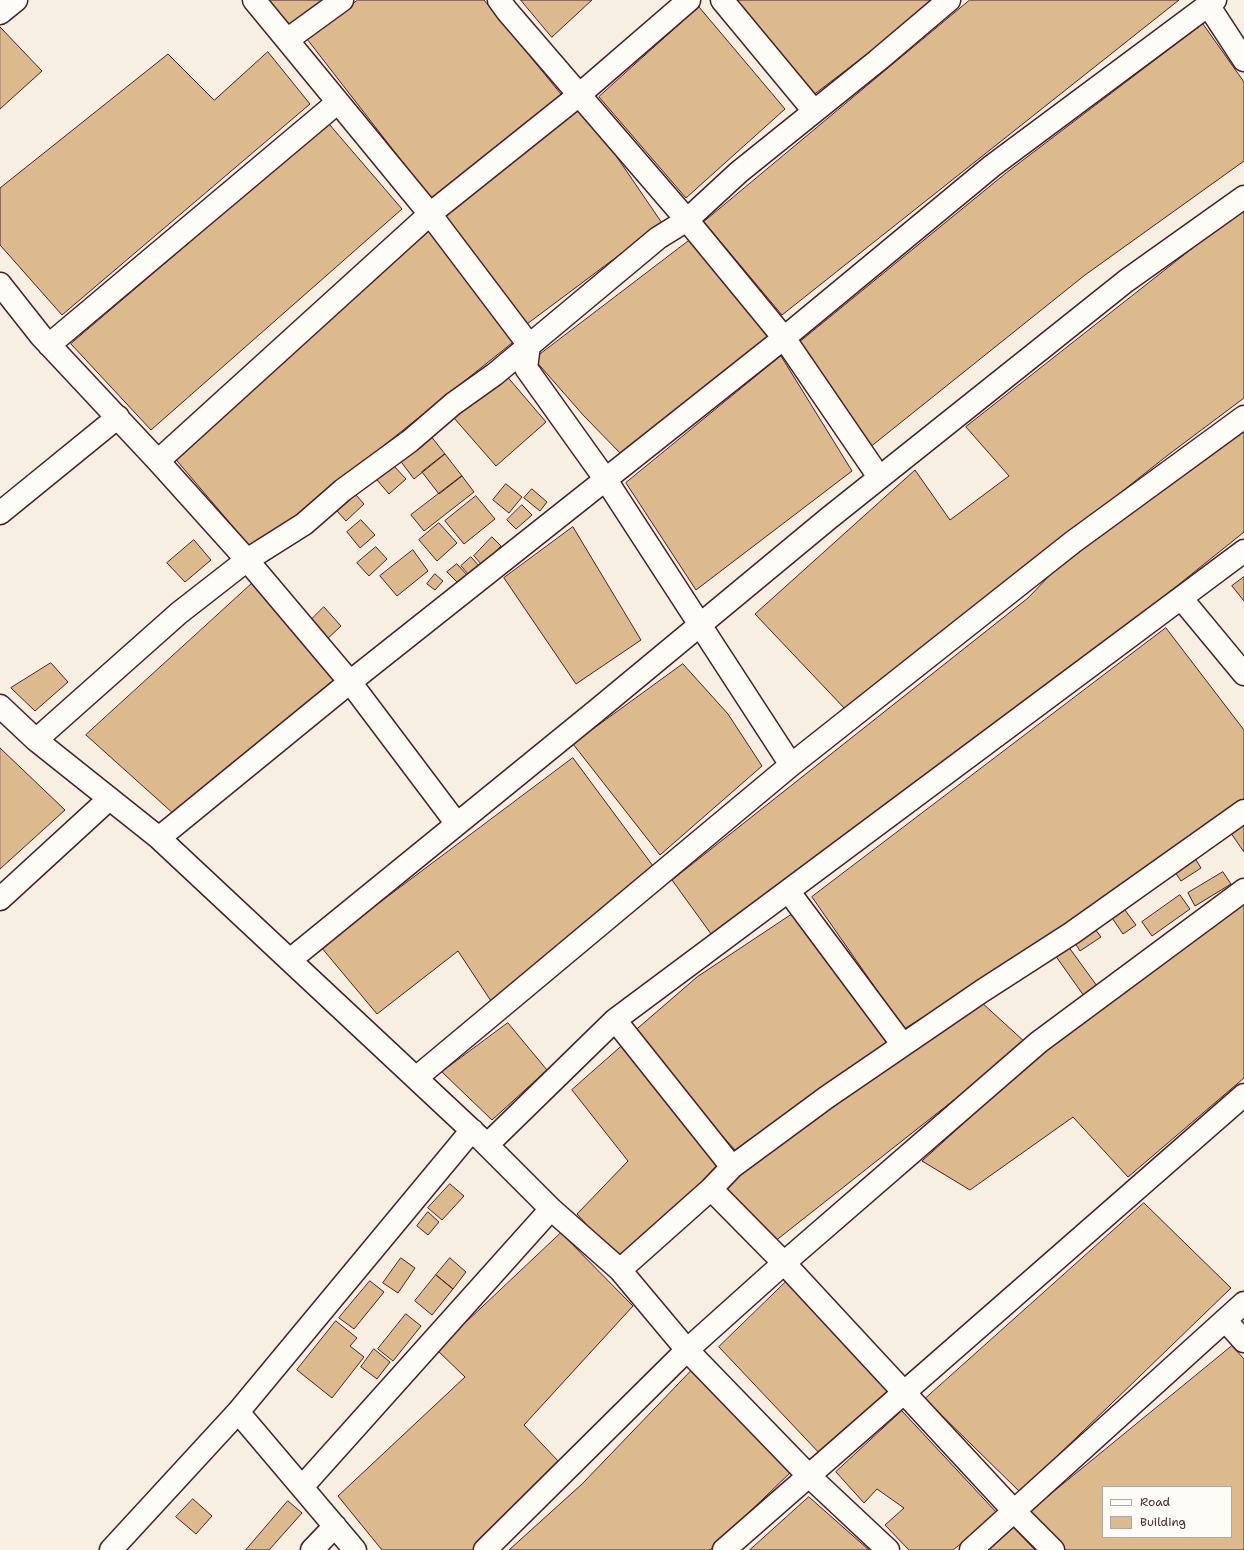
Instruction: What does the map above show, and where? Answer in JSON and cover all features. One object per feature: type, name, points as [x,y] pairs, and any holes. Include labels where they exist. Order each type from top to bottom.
[{"type":"street","points":[[0,13],[16,0]]},
{"type":"street","points":[[254,0],[430,214],[529,345],[526,368],[606,480],[791,766]]},
{"type":"street","points":[[287,40],[342,0]]},
{"type":"street","points":[[499,0],[687,220],[784,338],[879,477]]},
{"type":"street","points":[[158,461],[430,214],[579,95],[688,0]]},
{"type":"street","points":[[722,0],[814,111]]},
{"type":"street","points":[[36,740],[179,613],[247,560],[304,524],[343,490],[410,441],[453,404],[495,374],[658,238],[687,220],[739,172],[877,62],[946,1]]},
{"type":"street","points":[[159,838],[350,682],[784,338],[992,166],[1212,3],[1244,60]]},
{"type":"street","points":[[50,345],[338,102]]},
{"type":"street","points":[[290,960],[879,477],[1126,281],[1244,197]]},
{"type":"street","points":[[0,284],[50,345],[118,417],[247,560],[350,682],[457,824]]},
{"type":"street","points":[[0,513],[118,417]]},
{"type":"street","points":[[416,1078],[791,766],[1073,542],[1244,417]]},
{"type":"street","points":[[487,1145],[616,1020],[1244,552]]},
{"type":"street","points":[[1181,598],[1244,674]]},
{"type":"street","points":[[0,706],[36,740],[159,838],[472,1130],[551,1209],[620,1270],[687,1350],[808,1476],[888,1550]]},
{"type":"street","points":[[0,899],[109,799]]},
{"type":"street","points":[[620,1270],[711,1189],[732,1167],[827,1096],[982,991],[1072,933],[1244,811]]},
{"type":"street","points":[[485,1550],[687,1350],[784,1263],[1039,1042],[1244,890]]},
{"type":"street","points":[[789,892],[903,1045]]},
{"type":"street","points":[[616,1020],[732,1167]]},
{"type":"street","points":[[724,1550],[1244,1095]]},
{"type":"street","points":[[111,1550],[238,1412],[472,1130]]},
{"type":"street","points":[[711,1189],[784,1263],[1014,1511],[1053,1550]]},
{"type":"street","points":[[302,1487],[551,1209]]},
{"type":"street","points":[[970,1550],[1244,1303]]},
{"type":"street","points":[[1225,1320],[1244,1341]]},
{"type":"street","points":[[238,1412],[355,1550]]},
{"type":"street","points":[[312,1550],[335,1526]]},
{"type":"building","points":[[269,0],[331,0],[292,30]]},
{"type":"building","points":[[358,0],[484,0],[565,99],[432,200],[307,39]]},
{"type":"building","points":[[521,0],[592,0],[552,37]]},
{"type":"building","points":[[737,0],[931,0],[933,4],[812,96]]},
{"type":"building","points":[[970,0],[1179,0],[782,315],[704,222]]},
{"type":"building","points":[[699,7],[785,109],[686,198],[599,97]]},
{"type":"building","points":[[1203,24],[1244,82],[1244,161],[1085,275],[869,448],[798,343],[1006,173]]},
{"type":"building","points":[[0,27],[42,71],[0,109]]},
{"type":"building","points":[[268,52],[310,104],[62,315],[0,245],[0,188],[168,54],[214,100]]},
{"type":"building","points":[[582,106],[662,223],[527,324],[444,217]]},
{"type":"building","points":[[329,124],[402,209],[151,430],[71,344]]},
{"type":"building","points":[[1244,208],[1244,398],[1168,455],[846,710],[755,614],[915,470],[950,520],[1009,476],[966,427]]},
{"type":"building","points":[[430,231],[517,339],[253,550],[172,455]]},
{"type":"building","points":[[690,240],[774,338],[622,455],[584,416],[534,359]]},
{"type":"building","points":[[781,356],[852,471],[696,590],[626,483]]},
{"type":"building","points":[[505,374],[546,422],[496,466],[454,418]]},
{"type":"building","points":[[1244,432],[1244,532],[1157,602],[714,938],[672,880],[1028,598],[1051,574],[1091,543]]},
{"type":"building","points":[[430,435],[445,454],[414,479],[399,459]]},
{"type":"building","points":[[445,454],[462,476],[439,494],[422,472]]},
{"type":"building","points":[[394,466],[406,479],[389,494],[377,480]]},
{"type":"building","points":[[462,476],[474,492],[424,531],[411,515]]},
{"type":"building","points":[[506,484],[522,497],[509,513],[493,500]]},
{"type":"building","points":[[532,489],[547,502],[540,511],[524,498]]},
{"type":"building","points":[[356,495],[364,504],[346,521],[337,511]]},
{"type":"building","points":[[476,496],[495,519],[464,544],[445,521]]},
{"type":"building","points":[[522,505],[532,515],[516,529],[507,520]]},
{"type":"building","points":[[361,520],[375,535],[360,548],[347,532]]},
{"type":"building","points":[[439,523],[457,543],[437,561],[419,540]]},
{"type":"building","points":[[573,527],[641,640],[576,684],[504,578]]},
{"type":"building","points":[[492,537],[501,546],[482,565],[474,556]]},
{"type":"building","points":[[194,540],[211,560],[185,582],[167,563]]},
{"type":"building","points":[[376,547],[387,559],[369,576],[357,563]]},
{"type":"building","points":[[413,550],[428,571],[397,596],[380,576]]},
{"type":"building","points":[[471,557],[480,567],[470,576],[461,566]]},
{"type":"building","points":[[457,564],[467,575],[458,583],[447,572]]},
{"type":"building","points":[[435,574],[443,581],[435,590],[427,584]]},
{"type":"building","points":[[1244,577],[1244,601],[1232,586]]},
{"type":"building","points":[[257,579],[347,681],[175,815],[86,735]]},
{"type":"building","points":[[324,607],[341,626],[325,641],[308,623]]},
{"type":"building","points":[[1166,628],[1244,730],[1244,803],[997,971],[904,1029],[812,897]]},
{"type":"building","points":[[51,663],[68,682],[35,711],[11,688]]},
{"type":"building","points":[[683,664],[728,714],[762,766],[660,855],[573,744]]},
{"type":"building","points":[[0,748],[65,810],[0,869]]},
{"type":"building","points":[[573,758],[653,866],[491,1001],[458,951],[377,1014],[321,947]]},
{"type":"building","points":[[1244,818],[1244,852],[1228,829]]},
{"type":"building","points":[[1193,855],[1201,868],[1181,881],[1173,869]]},
{"type":"building","points":[[1223,872],[1231,884],[1195,906],[1188,893]]},
{"type":"building","points":[[1180,895],[1190,909],[1152,936],[1142,922]]},
{"type":"building","points":[[1244,899],[1244,1078],[1128,1177],[1073,1117],[970,1190],[922,1161],[1049,1046]]},
{"type":"building","points":[[1122,906],[1136,925],[1123,934],[1110,915]]},
{"type":"building","points":[[794,913],[890,1040],[735,1150],[631,1034],[697,977]]},
{"type":"building","points":[[1092,925],[1101,937],[1080,951],[1072,938]]},
{"type":"building","points":[[1068,946],[1097,986],[1084,996],[1055,955]]},
{"type":"building","points":[[980,1001],[1026,1043],[774,1242],[721,1189]]},
{"type":"building","points":[[508,1023],[547,1070],[492,1120],[442,1072]]},
{"type":"building","points":[[623,1045],[724,1168],[620,1261],[577,1214],[628,1161],[572,1090]]},
{"type":"building","points":[[450,1184],[464,1196],[442,1220],[428,1208]]},
{"type":"building","points":[[1144,1203],[1231,1288],[1020,1492],[925,1399]]},
{"type":"building","points":[[428,1212],[439,1222],[428,1235],[417,1226]]},
{"type":"building","points":[[561,1233],[633,1306],[524,1425],[560,1463],[473,1550],[382,1550],[338,1496],[465,1377],[437,1350]]},
{"type":"building","points":[[401,1258],[415,1268],[398,1293],[383,1283]]},
{"type":"building","points":[[450,1258],[466,1272],[453,1289],[436,1275]]},
{"type":"building","points":[[436,1275],[453,1289],[432,1315],[415,1301]]},
{"type":"building","points":[[790,1278],[895,1394],[822,1456],[719,1347]]},
{"type":"building","points":[[370,1281],[384,1292],[354,1329],[339,1318]]},
{"type":"building","points":[[406,1314],[421,1326],[393,1361],[378,1349]]},
{"type":"building","points":[[336,1321],[357,1338],[350,1346],[364,1357],[332,1398],[297,1370]]},
{"type":"building","points":[[1232,1346],[1244,1359],[1244,1550],[1065,1550],[1028,1513]]},
{"type":"building","points":[[374,1349],[390,1362],[377,1379],[361,1367]]},
{"type":"building","points":[[694,1368],[794,1469],[710,1550],[509,1550],[582,1484]]},
{"type":"building","points":[[902,1411],[998,1514],[953,1550],[909,1550],[885,1525],[904,1508],[877,1489],[864,1503],[836,1472]]},
{"type":"building","points":[[809,1497],[869,1550],[750,1550]]},
{"type":"building","points":[[193,1499],[212,1516],[196,1534],[176,1517]]},
{"type":"building","points":[[288,1501],[302,1513],[269,1550],[246,1550]]},
{"type":"building","points":[[1010,1524],[1035,1550],[983,1550]]}]
